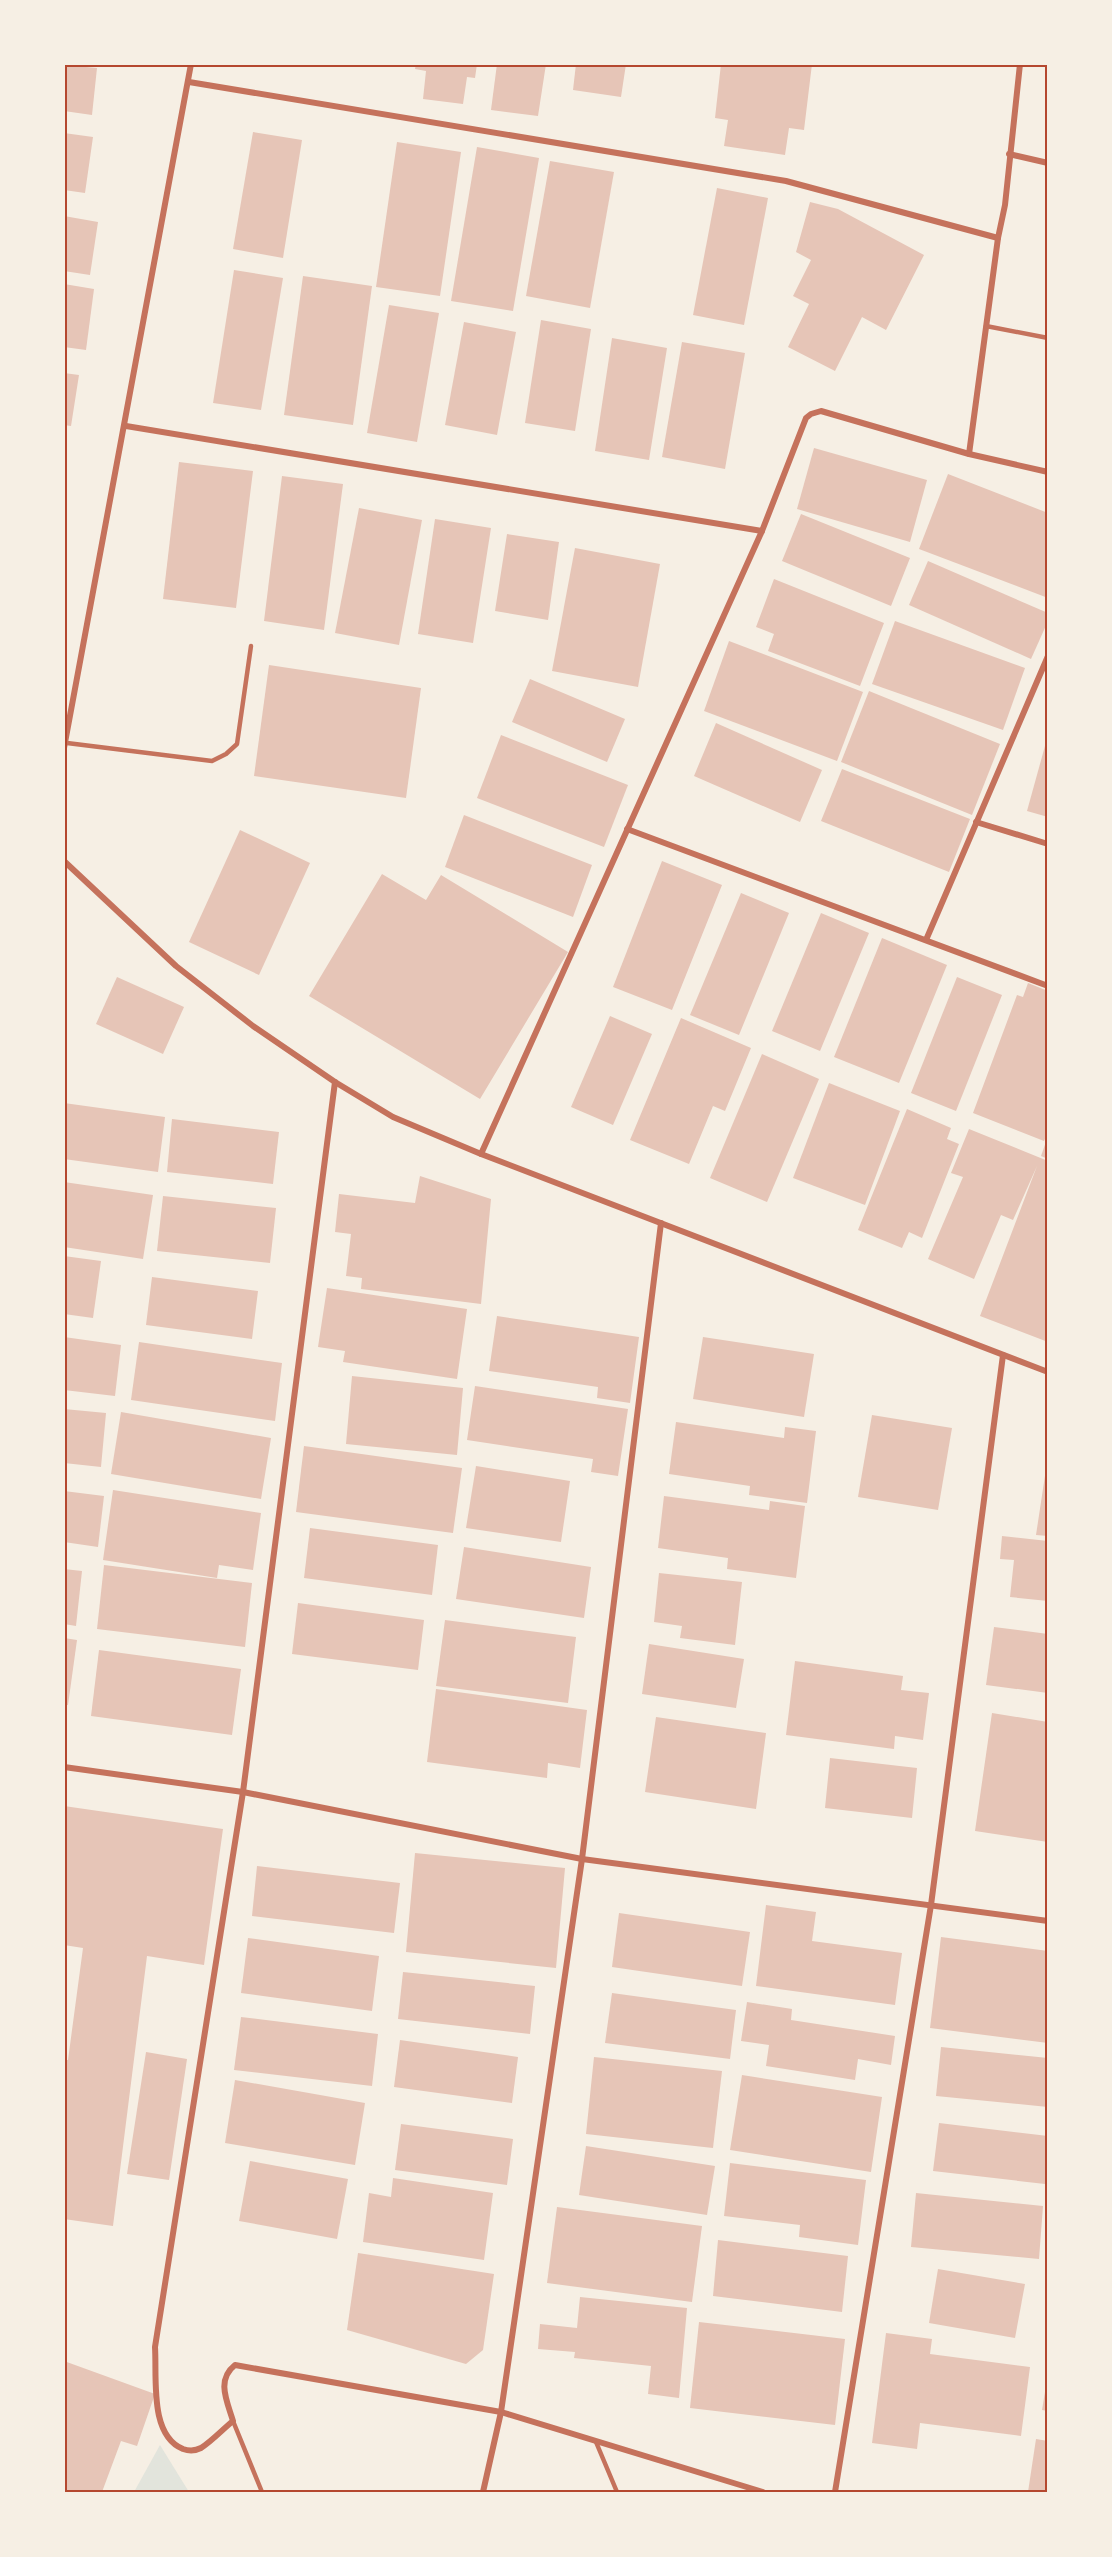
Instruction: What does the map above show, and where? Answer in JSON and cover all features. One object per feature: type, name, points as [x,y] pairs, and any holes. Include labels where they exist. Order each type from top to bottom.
[{"type":"street","points":[[65,744],[126,426],[191,64]]},
{"type":"street","points":[[969,454],[998,238],[1005,205],[1020,64]]},
{"type":"street","points":[[189,82],[786,182],[998,238]]},
{"type":"street","points":[[1009,154],[1047,163]]},
{"type":"street","points":[[481,1154],[762,531],[804,422],[811,414],[821,411],[969,454],[1047,472]]},
{"type":"street","points":[[126,426],[762,531]]},
{"type":"street","points":[[926,940],[1047,656]]},
{"type":"street","points":[[976,822],[1047,844]]},
{"type":"street","points":[[627,829],[1047,986]]},
{"type":"street","points":[[64,861],[176,966],[253,1026],[335,1082],[393,1117],[481,1154],[1047,1372]]},
{"type":"street","points":[[335,1082],[243,1792],[155,2347],[159,2419],[165,2435],[172,2444],[189,2451],[200,2448],[233,2421],[224,2389],[224,2380],[228,2370],[235,2365],[501,2412],[763,2493]]},
{"type":"street","points":[[483,2493],[501,2412],[582,1859],[661,1223]]},
{"type":"street","points":[[835,2493],[931,1905],[1003,1355]]},
{"type":"street","points":[[64,1767],[243,1792],[582,1859],[1047,1921]]},
{"type":"lane","points":[[986,326],[1047,338]]},
{"type":"lane","points":[[65,744],[212,761],[226,754],[237,744],[251,646]]},
{"type":"lane","points":[[233,2421],[262,2493]]},
{"type":"lane","points":[[596,2442],[617,2493]]},
{"type":"shaded area","points":[[160,2445],[189,2492],[134,2492]]},
{"type":"building","points":[[416,64],[477,64],[475,78],[467,77],[463,104],[423,99],[426,71],[415,69]]},
{"type":"building","points":[[497,64],[546,64],[538,116],[491,110]]},
{"type":"building","points":[[576,64],[626,64],[621,97],[573,90]]},
{"type":"building","points":[[721,64],[812,64],[804,130],[789,128],[785,155],[724,146],[728,120],[715,118]]},
{"type":"building","points":[[64,65],[97,68],[92,115],[64,111]]},
{"type":"building","points":[[253,132],[302,140],[283,258],[233,249]]},
{"type":"building","points":[[64,133],[93,137],[85,193],[64,190]]},
{"type":"building","points":[[397,142],[461,152],[440,296],[376,287]]},
{"type":"building","points":[[477,147],[539,158],[513,311],[451,301]]},
{"type":"building","points":[[550,161],[614,172],[590,308],[526,296]]},
{"type":"building","points":[[717,188],[768,198],[744,325],[693,315]]},
{"type":"building","points":[[810,202],[838,209],[924,255],[886,330],[862,317],[835,371],[788,347],[809,304],[793,296],[811,260],[796,252]]},
{"type":"building","points":[[64,216],[98,222],[90,275],[64,271]]},
{"type":"building","points":[[234,270],[283,278],[261,410],[213,403]]},
{"type":"building","points":[[303,276],[372,286],[353,425],[284,415]]},
{"type":"building","points":[[64,284],[94,289],[86,350],[64,347]]},
{"type":"building","points":[[389,305],[439,313],[417,442],[367,433]]},
{"type":"building","points":[[541,320],[591,329],[575,431],[525,423]]},
{"type":"building","points":[[464,322],[516,332],[497,435],[445,425]]},
{"type":"building","points":[[612,338],[667,348],[649,460],[595,451]]},
{"type":"building","points":[[682,342],[745,353],[725,469],[662,457]]},
{"type":"building","points":[[64,373],[79,375],[71,426],[64,425]]},
{"type":"building","points":[[814,448],[927,480],[910,542],[797,509]]},
{"type":"building","points":[[179,462],[253,471],[236,608],[163,599]]},
{"type":"building","points":[[948,474],[1048,513],[1048,598],[919,549]]},
{"type":"building","points":[[282,476],[343,484],[324,630],[264,621]]},
{"type":"building","points":[[359,508],[422,520],[399,645],[335,633]]},
{"type":"building","points":[[801,514],[910,558],[891,606],[782,561]]},
{"type":"building","points":[[435,519],[491,528],[473,643],[418,634]]},
{"type":"building","points":[[507,534],[559,542],[548,620],[495,611]]},
{"type":"building","points":[[575,548],[660,564],[638,687],[552,671]]},
{"type":"building","points":[[928,561],[1048,613],[1048,621],[1031,659],[909,605]]},
{"type":"building","points":[[774,579],[884,623],[860,686],[768,651],[774,634],[756,627]]},
{"type":"building","points":[[895,621],[1025,668],[1003,730],[872,684]]},
{"type":"building","points":[[729,641],[863,692],[837,761],[704,711]]},
{"type":"building","points":[[269,665],[421,688],[406,798],[254,776]]},
{"type":"building","points":[[530,679],[625,719],[607,762],[512,722]]},
{"type":"building","points":[[869,691],[1000,744],[972,815],[841,762]]},
{"type":"building","points":[[716,723],[822,770],[800,822],[694,776]]},
{"type":"building","points":[[501,735],[628,785],[604,847],[477,798]]},
{"type":"building","points":[[1048,735],[1048,817],[1027,811]]},
{"type":"building","points":[[842,769],[970,819],[949,872],[821,821]]},
{"type":"building","points":[[464,815],[592,865],[573,917],[445,867]]},
{"type":"building","points":[[240,830],[310,863],[259,975],[189,942]]},
{"type":"building","points":[[662,861],[722,885],[672,1010],[613,987]]},
{"type":"building","points":[[382,874],[426,900],[441,875],[568,952],[480,1099],[309,996]]},
{"type":"building","points":[[741,893],[789,913],[739,1035],[690,1015]]},
{"type":"building","points":[[821,913],[869,933],[820,1051],[772,1031]]},
{"type":"building","points":[[882,938],[947,965],[899,1083],[834,1057]]},
{"type":"building","points":[[117,977],[184,1007],[163,1054],[96,1024]]},
{"type":"building","points":[[957,977],[1002,995],[956,1111],[911,1093]]},
{"type":"building","points":[[1028,983],[1048,991],[1048,1133],[1044,1141],[973,1113],[1017,995],[1023,997]]},
{"type":"building","points":[[610,1016],[652,1034],[613,1125],[571,1107]]},
{"type":"building","points":[[681,1018],[751,1048],[725,1111],[713,1106],[689,1164],[630,1140]]},
{"type":"building","points":[[762,1054],[819,1079],[767,1202],[710,1178]]},
{"type":"building","points":[[829,1083],[900,1111],[865,1205],[793,1178]]},
{"type":"building","points":[[64,1103],[165,1117],[158,1172],[64,1159]]},
{"type":"building","points":[[907,1109],[951,1128],[947,1139],[959,1144],[922,1238],[909,1232],[902,1248],[858,1230]]},
{"type":"building","points":[[172,1119],[279,1132],[273,1184],[167,1172]]},
{"type":"building","points":[[969,1129],[1048,1161],[1048,1342],[980,1316],[1037,1166],[1013,1220],[1001,1215],[974,1279],[928,1259],[963,1177],[951,1173]]},
{"type":"building","points":[[1048,1139],[1048,1159],[1041,1156]]},
{"type":"building","points":[[420,1176],[491,1199],[481,1304],[361,1289],[362,1278],[346,1276],[351,1234],[335,1232],[339,1194],[415,1203]]},
{"type":"building","points":[[64,1182],[153,1195],[143,1259],[64,1247]]},
{"type":"building","points":[[163,1196],[276,1208],[270,1263],[157,1251]]},
{"type":"building","points":[[64,1256],[101,1261],[93,1318],[64,1314]]},
{"type":"building","points":[[152,1277],[258,1291],[252,1339],[146,1325]]},
{"type":"building","points":[[327,1288],[467,1309],[457,1379],[343,1362],[345,1351],[318,1347]]},
{"type":"building","points":[[497,1316],[639,1337],[630,1403],[597,1398],[598,1387],[489,1371]]},
{"type":"building","points":[[64,1337],[121,1345],[115,1396],[64,1390]]},
{"type":"building","points":[[703,1337],[814,1354],[804,1417],[693,1399]]},
{"type":"building","points":[[139,1342],[282,1363],[275,1421],[131,1400]]},
{"type":"building","points":[[352,1376],[463,1388],[457,1455],[346,1444]]},
{"type":"building","points":[[475,1386],[628,1409],[618,1476],[591,1472],[593,1459],[467,1440]]},
{"type":"building","points":[[64,1409],[106,1413],[101,1467],[64,1463]]},
{"type":"building","points":[[121,1412],[271,1438],[261,1499],[111,1474]]},
{"type":"building","points":[[872,1415],[952,1428],[938,1510],[858,1497]]},
{"type":"building","points":[[676,1422],[784,1438],[785,1427],[816,1431],[807,1503],[749,1495],[750,1486],[669,1474]]},
{"type":"building","points":[[304,1446],[462,1468],[453,1533],[296,1512]]},
{"type":"building","points":[[476,1466],[570,1481],[561,1542],[466,1528]]},
{"type":"building","points":[[1046,1469],[1048,1469],[1048,1536],[1036,1535]]},
{"type":"building","points":[[113,1490],[261,1513],[253,1570],[219,1565],[217,1578],[103,1560]]},
{"type":"building","points":[[64,1491],[104,1496],[98,1547],[64,1542]]},
{"type":"building","points":[[664,1496],[769,1510],[770,1501],[805,1506],[796,1578],[727,1569],[728,1558],[658,1548]]},
{"type":"building","points":[[310,1528],[438,1545],[432,1595],[304,1578]]},
{"type":"building","points":[[1002,1536],[1048,1541],[1048,1601],[1010,1597],[1014,1560],[1000,1559]]},
{"type":"building","points":[[464,1547],[591,1567],[584,1618],[456,1599]]},
{"type":"building","points":[[104,1565],[252,1583],[245,1647],[97,1629]]},
{"type":"building","points":[[64,1569],[82,1571],[76,1626],[64,1624]]},
{"type":"building","points":[[659,1573],[742,1582],[735,1645],[680,1638],[682,1626],[654,1622]]},
{"type":"building","points":[[298,1603],[424,1620],[418,1670],[292,1654]]},
{"type":"building","points":[[445,1620],[576,1637],[568,1703],[436,1686]]},
{"type":"building","points":[[994,1627],[1048,1634],[1048,1693],[986,1685]]},
{"type":"building","points":[[64,1638],[77,1640],[68,1705],[64,1705]]},
{"type":"building","points":[[649,1644],[744,1659],[736,1708],[642,1694]]},
{"type":"building","points":[[99,1650],[241,1669],[232,1735],[91,1716]]},
{"type":"building","points":[[795,1661],[903,1676],[901,1690],[929,1693],[923,1740],[895,1736],[894,1749],[786,1735]]},
{"type":"building","points":[[436,1689],[587,1710],[580,1768],[548,1763],[547,1778],[427,1762]]},
{"type":"building","points":[[992,1713],[1048,1722],[1048,1842],[975,1831]]},
{"type":"building","points":[[656,1717],[766,1733],[756,1809],[645,1792]]},
{"type":"building","points":[[830,1758],[917,1768],[912,1818],[825,1808]]},
{"type":"building","points":[[64,1806],[223,1829],[204,1965],[147,1956],[113,2226],[64,2219],[64,2060],[68,2060],[83,1948],[64,1945]]},
{"type":"building","points":[[415,1853],[565,1868],[556,1968],[406,1952]]},
{"type":"building","points":[[257,1866],[400,1883],[394,1933],[252,1916]]},
{"type":"building","points":[[766,1905],[816,1912],[812,1941],[902,1953],[895,2005],[756,1986]]},
{"type":"building","points":[[619,1913],[750,1932],[742,1986],[612,1967]]},
{"type":"building","points":[[941,1937],[1048,1951],[1048,2043],[930,2028]]},
{"type":"building","points":[[248,1938],[379,1956],[372,2011],[241,1993]]},
{"type":"building","points":[[403,1972],[535,1986],[530,2034],[398,2019]]},
{"type":"building","points":[[612,1993],[736,2010],[730,2059],[605,2043]]},
{"type":"building","points":[[747,2002],[792,2009],[791,2020],[895,2036],[891,2065],[858,2059],[855,2080],[766,2066],[769,2045],[741,2041]]},
{"type":"building","points":[[241,2017],[378,2034],[372,2086],[234,2070]]},
{"type":"building","points":[[400,2040],[518,2057],[512,2103],[394,2087]]},
{"type":"building","points":[[941,2047],[1048,2058],[1048,2107],[936,2096]]},
{"type":"building","points":[[146,2052],[187,2059],[169,2180],[127,2174]]},
{"type":"building","points":[[594,2057],[722,2071],[713,2148],[586,2134]]},
{"type":"building","points":[[742,2075],[882,2097],[871,2172],[730,2150]]},
{"type":"building","points":[[235,2080],[365,2103],[355,2165],[225,2143]]},
{"type":"building","points":[[939,2123],[1048,2136],[1045,2184],[933,2171]]},
{"type":"building","points":[[401,2124],[513,2139],[507,2185],[395,2170]]},
{"type":"building","points":[[586,2146],[715,2166],[707,2215],[579,2195]]},
{"type":"building","points":[[250,2161],[348,2179],[337,2239],[239,2221]]},
{"type":"building","points":[[730,2163],[866,2180],[858,2245],[799,2237],[800,2225],[724,2216]]},
{"type":"building","points":[[393,2178],[493,2193],[484,2260],[363,2242],[369,2193],[391,2197]]},
{"type":"building","points":[[916,2193],[1043,2206],[1039,2259],[911,2247]]},
{"type":"building","points":[[557,2207],[702,2226],[692,2302],[547,2283]]},
{"type":"building","points":[[718,2240],[848,2256],[842,2312],[713,2296]]},
{"type":"building","points":[[358,2253],[494,2274],[483,2350],[466,2364],[347,2330]]},
{"type":"building","points":[[938,2269],[1025,2284],[1015,2338],[929,2323]]},
{"type":"building","points":[[580,2297],[687,2308],[679,2398],[648,2394],[651,2366],[574,2358],[575,2352],[538,2349],[540,2324],[577,2328]]},
{"type":"building","points":[[699,2322],[845,2339],[835,2425],[690,2408]]},
{"type":"building","points":[[886,2333],[932,2339],[930,2354],[1030,2367],[1021,2436],[920,2423],[917,2449],[872,2443]]},
{"type":"building","points":[[64,2361],[155,2394],[137,2446],[121,2441],[102,2492],[64,2492]]},
{"type":"building","points":[[1046,2386],[1048,2386],[1048,2411],[1042,2410]]},
{"type":"building","points":[[1036,2439],[1048,2441],[1048,2492],[1028,2492]]}]
